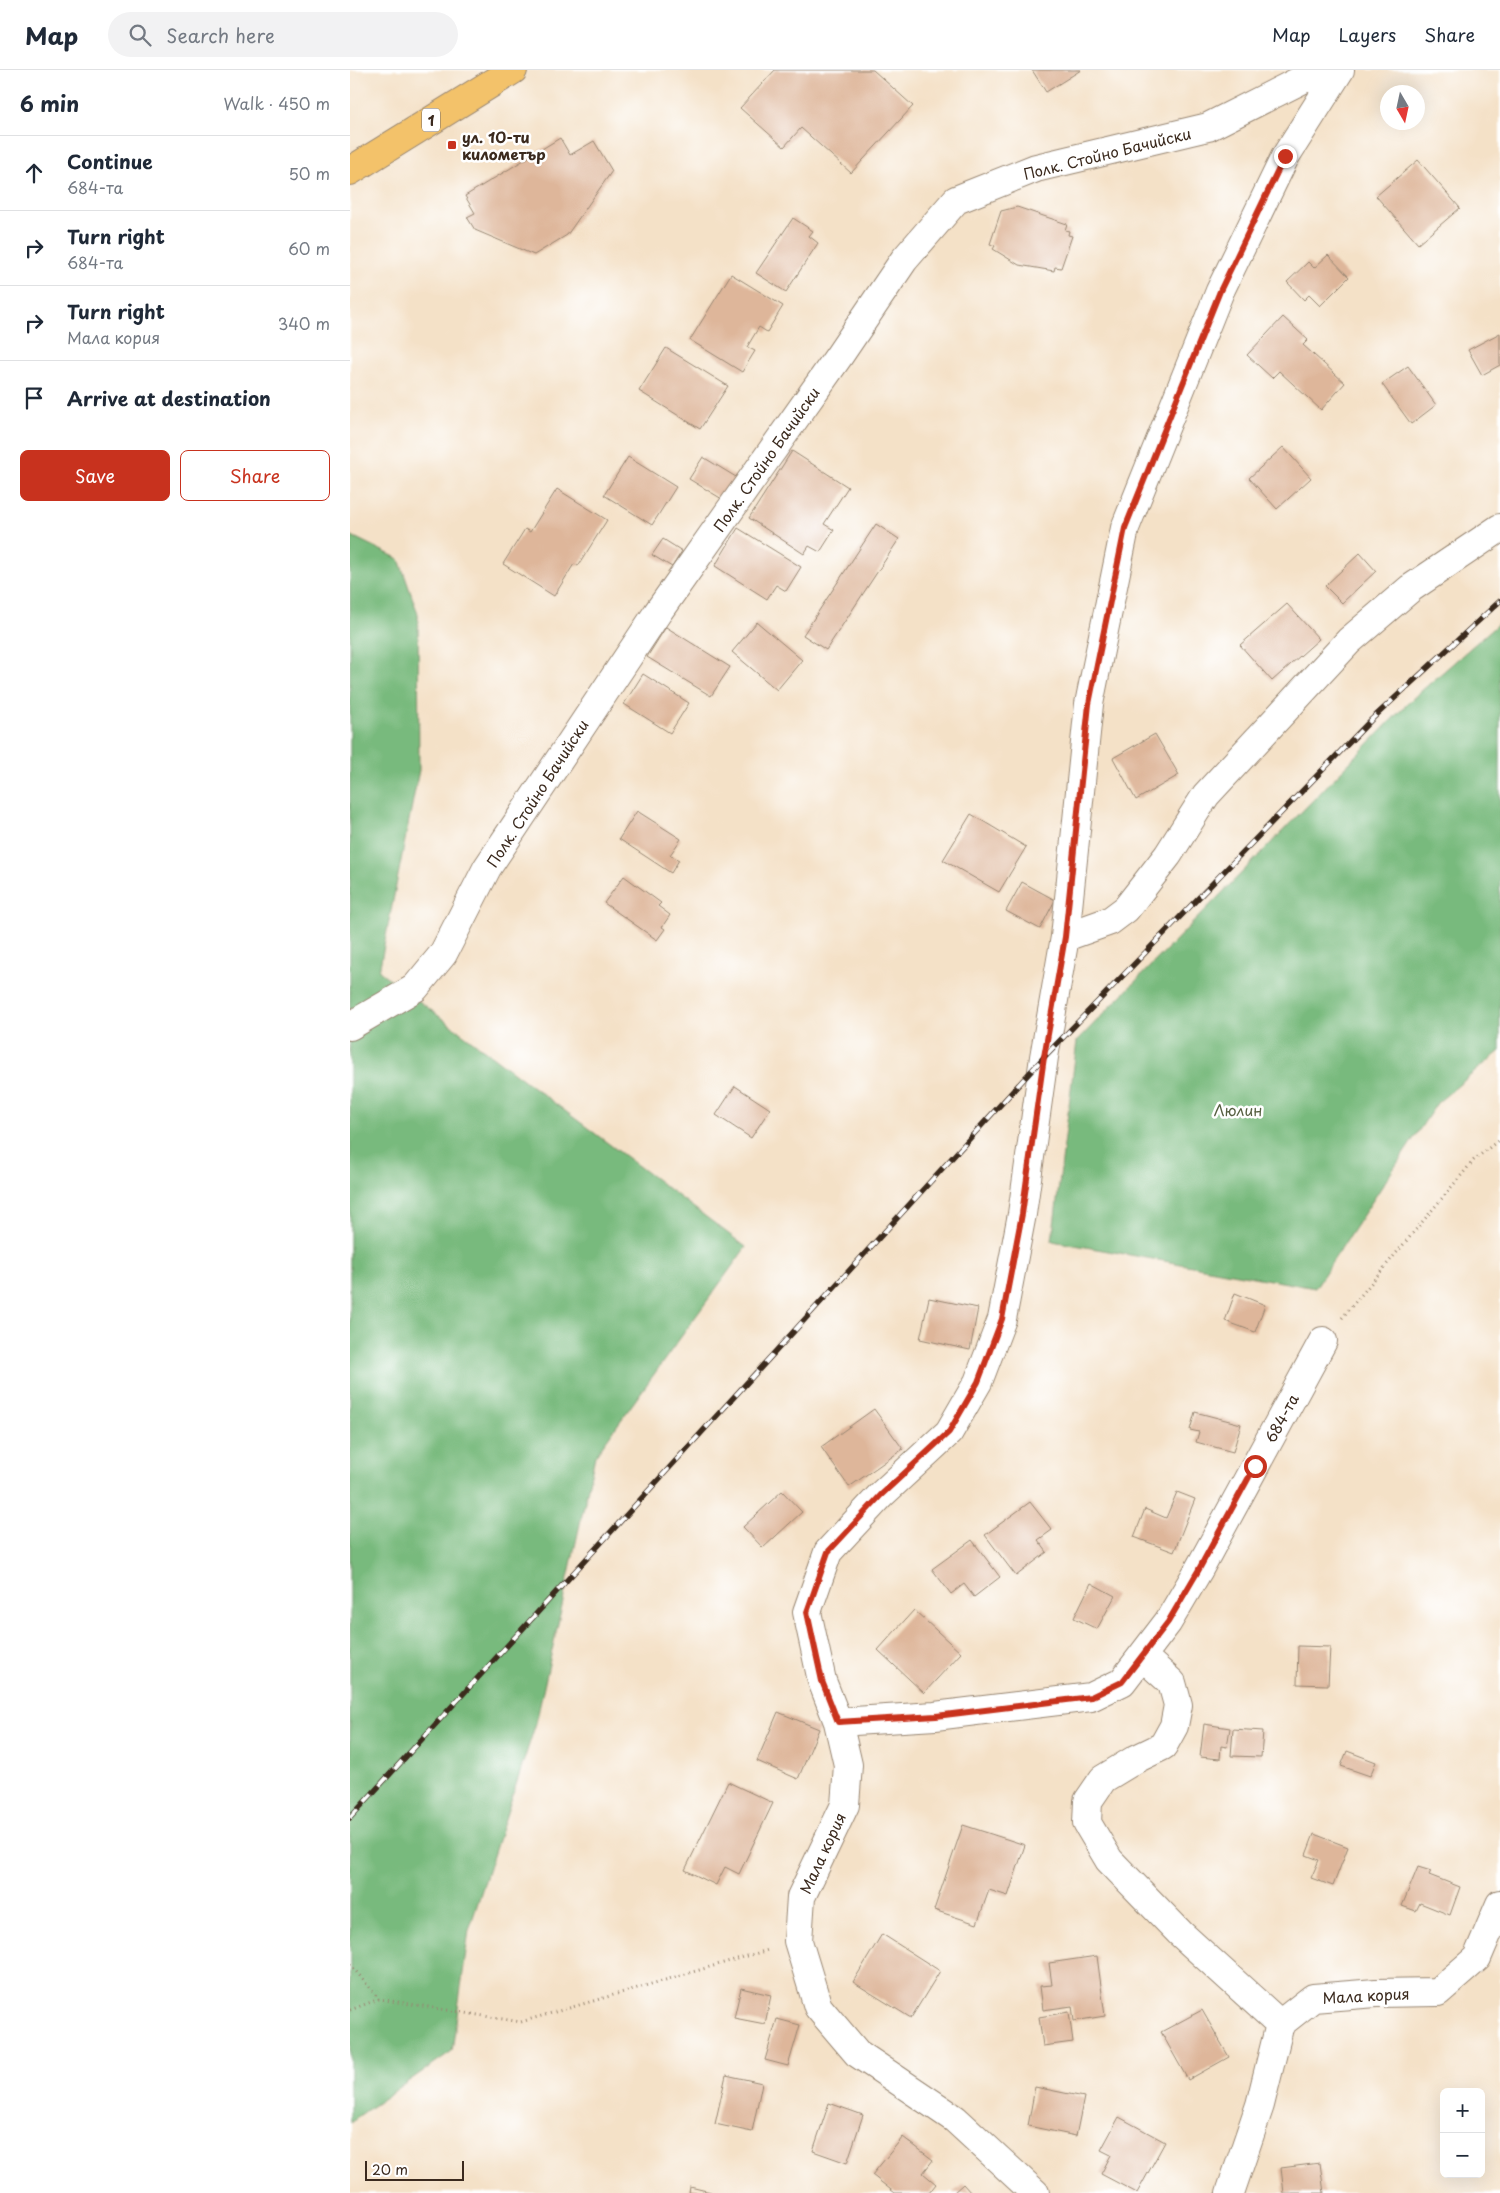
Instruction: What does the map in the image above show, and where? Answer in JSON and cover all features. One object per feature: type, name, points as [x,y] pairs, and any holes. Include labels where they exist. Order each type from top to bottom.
[{"type":"main road","name":"1","points":[[350,171],[513,70]]},
{"type":"street","name":"Полк. Стойно Бачийски","points":[[350,1026],[415,988],[442,954],[488,868],[658,612],[834,364],[904,260],[956,200],[1036,168],[1208,127],[1321,70]]},
{"type":"street","name":"Мала кория","points":[[1035,2193],[955,2119],[857,2053],[818,2007],[798,1941],[801,1897],[845,1805],[848,1765],[838,1722],[822,1681],[807,1612],[828,1552],[881,1495],[949,1432],[978,1382],[1002,1319],[1022,1214],[1044,1057],[1065,937],[1089,704],[1125,528],[1220,291],[1285,156],[1340,70]]},
{"type":"street","points":[[1065,937],[1110,921],[1126,909],[1168,854],[1206,795],[1349,641],[1411,588],[1500,528]]},
{"type":"street","name":"684-та","points":[[838,1722],[936,1716],[1091,1697],[1122,1682],[1168,1622],[1198,1571],[1323,1342]]},
{"type":"street","points":[[1142,1656],[1172,1683],[1178,1705],[1174,1726],[1163,1746],[1136,1758],[1103,1779],[1088,1801],[1087,1823],[1109,1860],[1180,1933],[1280,2024],[1260,2105],[1230,2193]]},
{"type":"street","name":"Мала кория","points":[[1280,2024],[1313,1998],[1376,1992],[1438,1992],[1477,1958],[1500,1904]]},
{"type":"path","points":[[1323,1342],[1474,1160],[1500,1139]]},
{"type":"path","points":[[350,2010],[379,1999],[521,2022],[798,1941]]},
{"type":"path","points":[[350,1964],[379,1999]]},
{"type":"green space","points":[[350,535],[399,559],[418,614],[419,770],[379,971],[746,1247],[595,1456],[536,1723],[469,1930],[452,2051],[350,2122]]},
{"type":"green space","name":"Люлин","points":[[1500,622],[1500,1051],[1437,1103],[1315,1288],[1052,1241],[1077,1041],[1411,700]]},
{"type":"building","points":[[775,70],[873,70],[913,106],[851,173],[801,128],[784,147],[740,108]]},
{"type":"building","points":[[1032,70],[1081,70],[1046,92]]},
{"type":"building","points":[[560,138],[570,155],[594,141],[612,171],[567,235],[534,255],[475,230],[467,217],[475,213],[465,196]]},
{"type":"building","points":[[1418,160],[1460,208],[1418,244],[1376,196]]},
{"type":"building","points":[[1017,207],[1067,224],[1065,230],[1069,231],[1068,235],[1072,236],[1061,268],[1055,267],[1054,271],[1019,265],[993,249],[995,246],[990,244],[1001,211]]},
{"type":"building","points":[[793,218],[813,231],[809,236],[818,243],[786,292],[756,273]]},
{"type":"building","points":[[1328,255],[1349,277],[1320,306],[1309,295],[1304,300],[1287,282],[1308,262],[1314,268]]},
{"type":"building","points":[[731,274],[783,306],[767,332],[759,327],[747,347],[755,351],[742,372],[690,340]]},
{"type":"building","points":[[1283,317],[1308,340],[1303,345],[1345,383],[1321,410],[1279,371],[1272,378],[1247,355]]},
{"type":"building","points":[[1500,333],[1500,365],[1482,375],[1468,350]]},
{"type":"building","points":[[666,348],[728,386],[700,429],[639,391]]},
{"type":"building","points":[[1408,366],[1436,405],[1411,424],[1382,384]]},
{"type":"building","points":[[1283,447],[1311,478],[1277,509],[1249,478]]},
{"type":"building","points":[[792,451],[848,487],[824,524],[834,530],[820,552],[809,546],[804,554],[749,518]]},
{"type":"building","points":[[628,457],[676,487],[652,525],[604,495]]},
{"type":"building","points":[[703,457],[736,477],[722,499],[689,479]]},
{"type":"building","points":[[557,489],[607,520],[578,566],[574,564],[554,596],[503,564],[525,529],[530,532]]},
{"type":"building","points":[[876,524],[899,539],[826,650],[803,635]]},
{"type":"building","points":[[738,528],[801,567],[786,591],[776,585],[767,599],[715,566]]},
{"type":"building","points":[[663,539],[682,551],[672,567],[652,555]]},
{"type":"building","points":[[1360,553],[1376,571],[1342,603],[1325,586]]},
{"type":"building","points":[[1287,604],[1319,639],[1272,681],[1240,645]]},
{"type":"building","points":[[757,622],[802,660],[777,690],[732,652]]},
{"type":"building","points":[[666,627],[730,667],[711,696],[647,657]]},
{"type":"building","points":[[643,674],[689,703],[670,733],[624,704]]},
{"type":"building","points":[[1155,734],[1179,775],[1136,800],[1113,758]]},
{"type":"building","points":[[637,811],[681,839],[670,855],[679,860],[671,873],[619,839]]},
{"type":"building","points":[[971,814],[1026,847],[999,892],[943,860]]},
{"type":"building","points":[[624,876],[661,903],[658,906],[670,915],[662,927],[665,929],[657,940],[604,903]]},
{"type":"building","points":[[1022,882],[1055,900],[1040,929],[1006,911]]},
{"type":"building","points":[[735,1086],[770,1109],[751,1138],[716,1115]]},
{"type":"building","points":[[1235,1293],[1265,1305],[1255,1332],[1225,1321]]},
{"type":"building","points":[[929,1298],[978,1308],[970,1350],[920,1339]]},
{"type":"building","points":[[874,1409],[903,1449],[849,1487],[821,1447]]},
{"type":"building","points":[[1195,1412],[1241,1424],[1233,1452],[1196,1442],[1199,1432],[1190,1430]]},
{"type":"building","points":[[782,1491],[802,1512],[763,1548],[743,1527]]},
{"type":"building","points":[[1177,1492],[1195,1499],[1174,1552],[1134,1537],[1145,1509],[1166,1518]]},
{"type":"building","points":[[1030,1502],[1052,1530],[1038,1540],[1047,1552],[1016,1576],[985,1535]]},
{"type":"building","points":[[972,1540],[1000,1577],[974,1597],[964,1584],[951,1594],[932,1569]]},
{"type":"building","points":[[1091,1583],[1115,1596],[1097,1629],[1074,1618]]},
{"type":"building","points":[[914,1610],[961,1653],[924,1693],[878,1650]]},
{"type":"building","points":[[1298,1646],[1330,1647],[1328,1685],[1297,1684]]},
{"type":"building","points":[[778,1712],[819,1729],[798,1779],[757,1761]]},
{"type":"building","points":[[1204,1724],[1230,1728],[1227,1747],[1221,1746],[1220,1759],[1200,1757]]},
{"type":"building","points":[[1233,1729],[1263,1731],[1261,1757],[1231,1756]]},
{"type":"building","points":[[1347,1751],[1376,1762],[1370,1776],[1341,1766]]},
{"type":"building","points":[[728,1782],[773,1803],[739,1874],[725,1867],[716,1885],[685,1870]]},
{"type":"building","points":[[963,1825],[1025,1845],[1008,1896],[989,1890],[977,1924],[934,1910]]},
{"type":"building","points":[[1314,1834],[1348,1847],[1333,1886],[1311,1878],[1319,1860],[1306,1855]]},
{"type":"building","points":[[1418,1867],[1431,1871],[1429,1875],[1460,1887],[1450,1915],[1420,1903],[1416,1911],[1402,1906]]},
{"type":"building","points":[[882,1934],[940,1971],[911,2018],[853,1982]]},
{"type":"building","points":[[1097,1956],[1105,2016],[1074,2021],[1072,2006],[1043,2010],[1040,1986],[1052,1985],[1049,1963]]},
{"type":"building","points":[[741,1988],[771,1995],[765,2024],[734,2018]]},
{"type":"building","points":[[1202,2010],[1229,2057],[1188,2080],[1161,2032]]},
{"type":"building","points":[[1069,2012],[1073,2042],[1043,2046],[1039,2017]]},
{"type":"building","points":[[777,2019],[800,2025],[788,2066],[765,2060]]},
{"type":"building","points":[[726,2075],[762,2083],[752,2132],[715,2124]]},
{"type":"building","points":[[1035,2087],[1084,2097],[1076,2136],[1028,2126]]},
{"type":"building","points":[[829,2103],[863,2115],[847,2163],[813,2151]]},
{"type":"building","points":[[1119,2117],[1165,2142],[1137,2193],[1101,2174],[1111,2155],[1101,2150]]},
{"type":"building","points":[[903,2137],[933,2160],[923,2173],[936,2184],[929,2193],[895,2193],[872,2175]]},
{"type":"building","points":[[1320,2163],[1324,2193],[1284,2193],[1281,2168]]},
{"type":"building","points":[[963,2184],[971,2193],[953,2193]]},
{"type":"building","points":[[690,2187],[711,2192],[711,2193],[689,2193]]},
{"type":"railway","points":[[350,1818],[1044,1057],[1372,719],[1500,601]]},
{"type":"place","name":"ул. 10-ти километър","points":[[452,145]]},
{"type":"route","points":[[1255,1466],[1168,1622],[1122,1682],[1091,1697],[979,1709],[936,1716],[838,1722],[822,1681],[807,1612],[828,1552],[881,1495],[949,1432],[978,1382],[1002,1319],[1022,1214],[1044,1057],[1065,937],[1089,704],[1125,528],[1220,291],[1285,156]]}]
